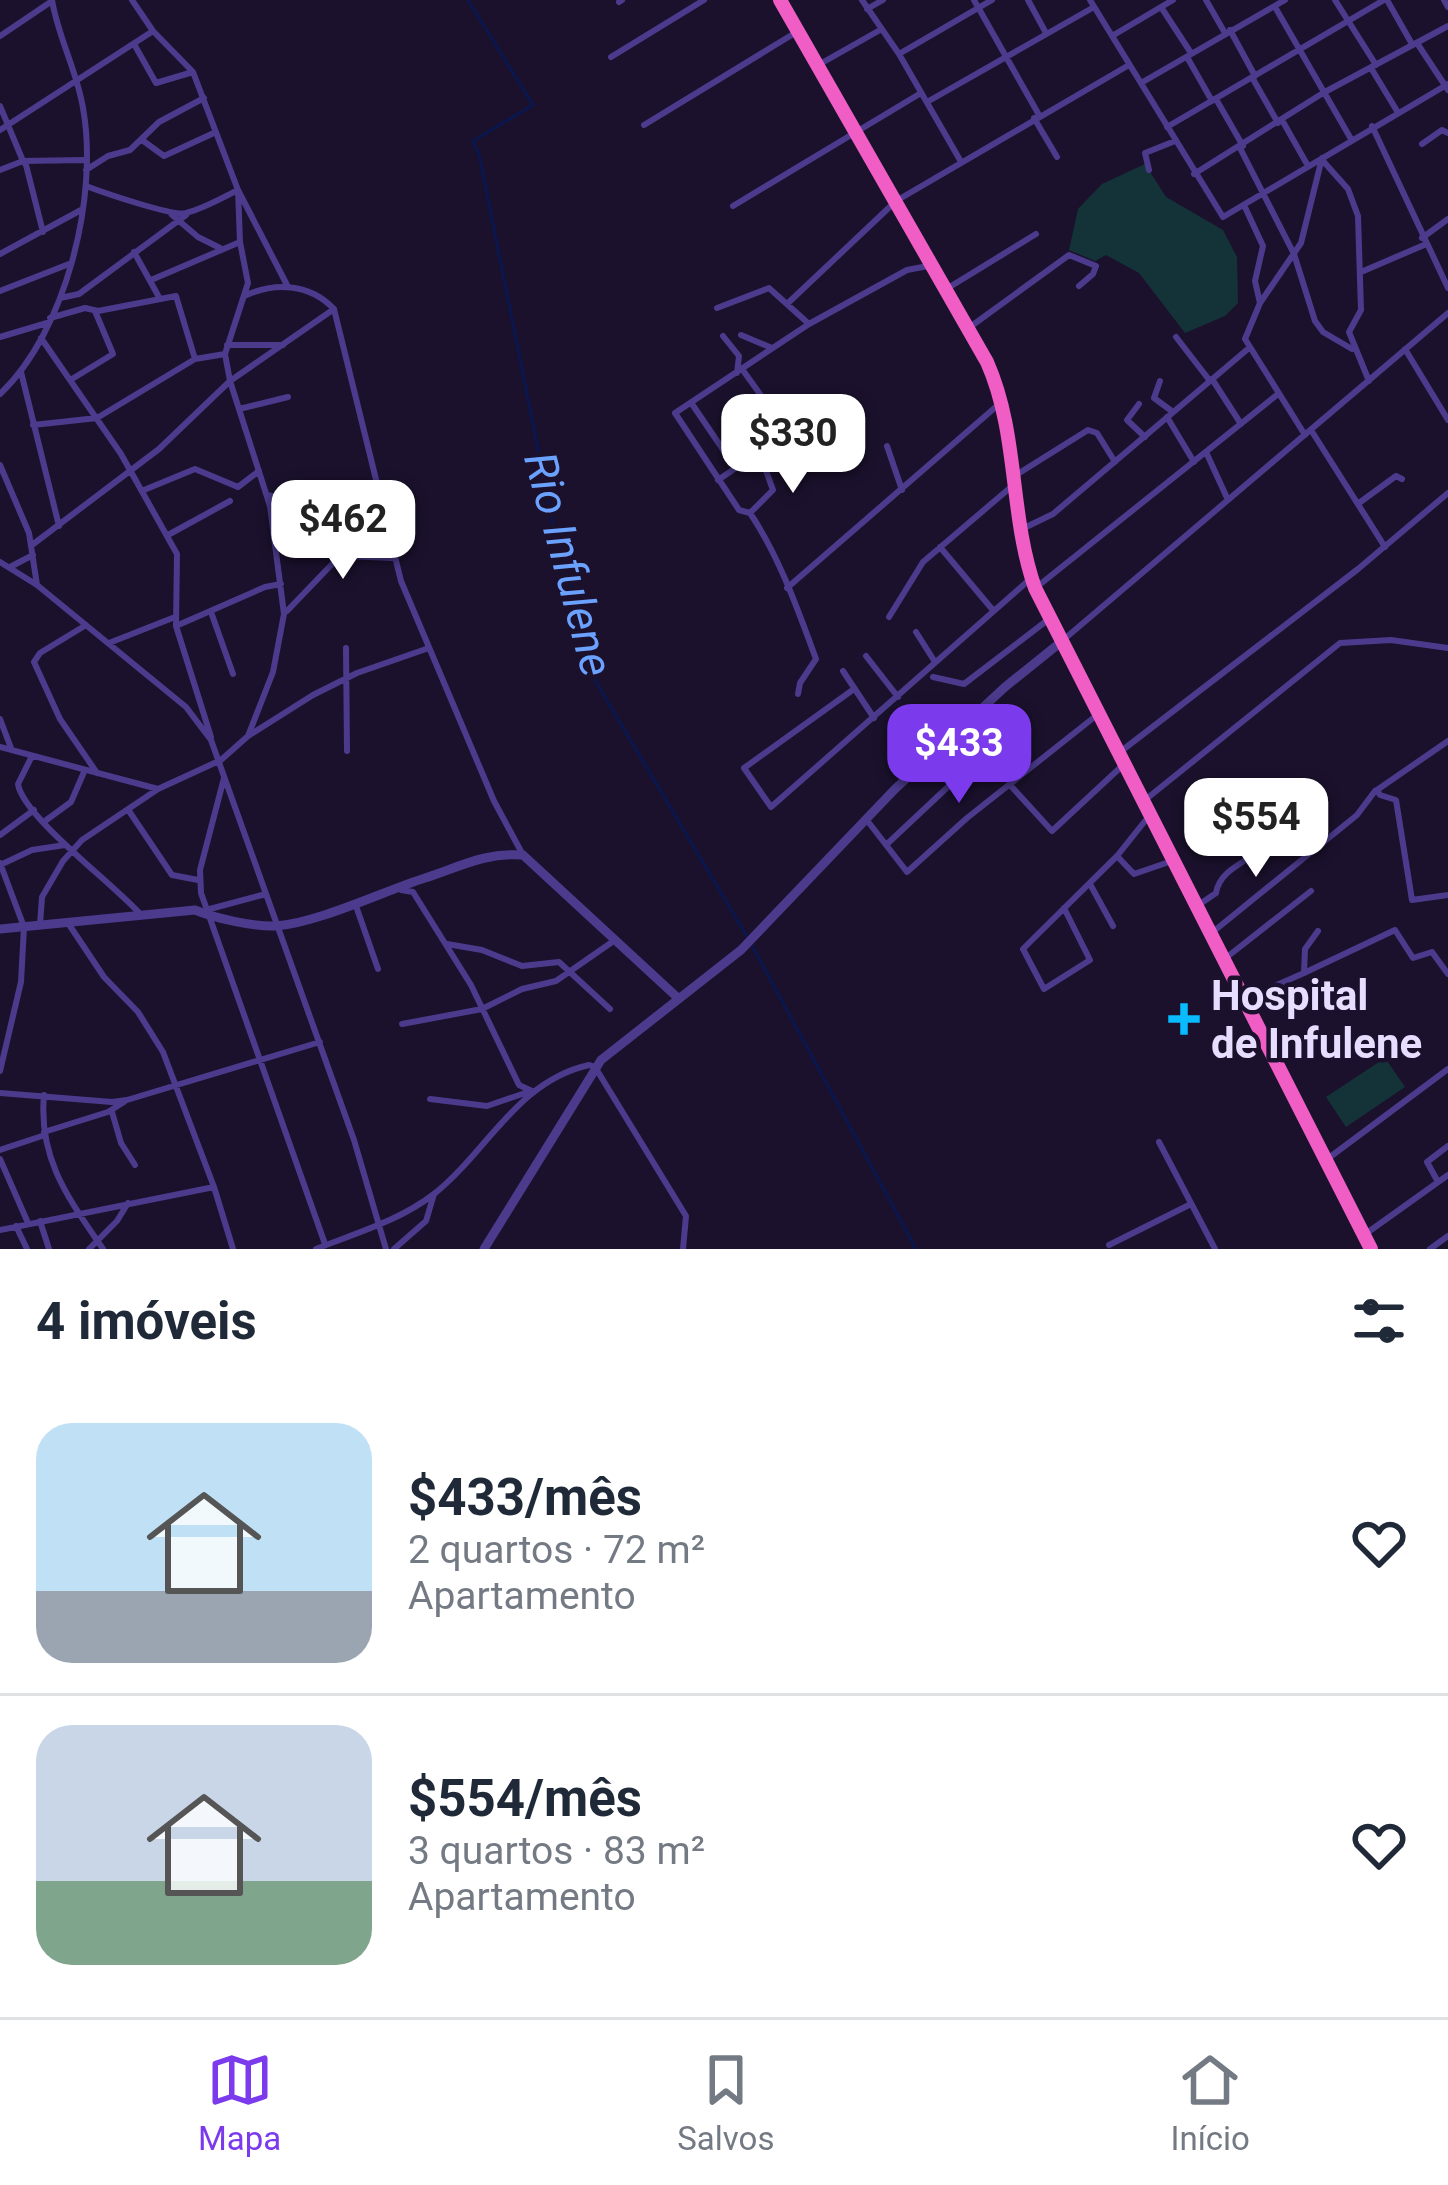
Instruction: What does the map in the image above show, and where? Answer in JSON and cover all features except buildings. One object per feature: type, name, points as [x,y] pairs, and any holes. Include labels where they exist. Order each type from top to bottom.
[{"type":"highway","points":[[780,0],[970,328],[1002,401],[1019,530],[1033,583],[1367,1242]]},
{"type":"street","points":[[0,35],[53,0],[84,110],[86,186],[61,298],[21,372],[0,394]]},
{"type":"street","points":[[132,0],[153,31],[193,72],[238,190],[286,285]]},
{"type":"street","points":[[611,57],[704,0]]},
{"type":"street","points":[[862,0],[960,161]]},
{"type":"street","points":[[867,9],[883,0]]},
{"type":"street","points":[[898,54],[976,4],[992,0]]},
{"type":"street","points":[[1028,0],[1046,33]]},
{"type":"street","points":[[1112,36],[1157,5],[1173,0]]},
{"type":"street","points":[[1206,0],[1309,166]]},
{"type":"street","points":[[1335,0],[1397,112]]},
{"type":"street","points":[[927,102],[1092,3],[1194,174],[1222,216],[1447,87],[1386,0],[1167,127]]},
{"type":"street","points":[[1141,83],[1281,2],[1300,49],[1351,139]]},
{"type":"street","points":[[976,4],[1057,157]]},
{"type":"street","points":[[1157,5],[1264,192],[1294,254],[1315,321],[1323,332],[1354,350]]},
{"type":"street","points":[[1194,174],[1323,93],[1448,26]]},
{"type":"street","points":[[817,66],[880,30]]},
{"type":"street","points":[[4,128],[153,31]]},
{"type":"street","points":[[644,125],[798,31]]},
{"type":"street","points":[[134,44],[156,83],[193,72]]},
{"type":"street","points":[[787,304],[896,201],[1129,64]]},
{"type":"street","points":[[734,206],[921,93]]},
{"type":"street","points":[[85,170],[142,140],[166,117],[204,98]]},
{"type":"street","points":[[0,106],[44,232]]},
{"type":"street","points":[[1372,126],[1448,288]]},
{"type":"street","points":[[1422,144],[1442,130],[1448,133]]},
{"type":"street","points":[[142,140],[164,156],[215,132]]},
{"type":"street","points":[[1150,170],[1145,153],[1175,140]]},
{"type":"street","points":[[1322,159],[1305,234],[1246,332],[1249,348],[1278,394],[1359,503],[1385,547]]},
{"type":"street","points":[[1322,159],[1348,188],[1356,207],[1361,310],[1349,332],[1370,381]]},
{"type":"street","points":[[0,170],[23,161],[85,160]]},
{"type":"street","points":[[86,186],[171,214],[189,213]]},
{"type":"street","points":[[61,298],[80,294],[189,213],[238,190]]},
{"type":"street","points":[[238,190],[240,242],[248,272],[226,349],[230,380],[267,495],[284,614],[273,672],[248,736]]},
{"type":"street","points":[[1244,205],[1263,246],[1255,281],[1260,303]]},
{"type":"street","points":[[0,254],[82,210]]},
{"type":"street","points":[[171,214],[220,248]]},
{"type":"street","points":[[1361,272],[1424,241],[1448,219]]},
{"type":"street","points":[[1420,227],[1433,228]]},
{"type":"street","points":[[947,288],[1036,234]]},
{"type":"street","points":[[151,280],[240,242]]},
{"type":"street","points":[[134,252],[160,299]]},
{"type":"street","points":[[970,328],[1070,255],[1096,266],[1094,274],[1079,286]]},
{"type":"street","points":[[0,291],[71,263]]},
{"type":"street","points":[[798,694],[816,659],[787,588],[750,513],[739,510],[674,417],[809,324],[915,266],[937,270]]},
{"type":"street","points":[[244,296],[286,285],[317,296],[334,309],[393,558],[494,801],[523,855],[680,999]]},
{"type":"street","points":[[717,308],[764,288],[809,324]]},
{"type":"street","points":[[0,337],[85,308],[95,311],[176,296],[195,359]]},
{"type":"street","points":[[32,545],[130,472],[230,380],[334,309]]},
{"type":"street","points":[[72,379],[113,354],[95,311]]},
{"type":"street","points":[[484,1249],[595,1067],[741,950],[930,756],[1448,313]]},
{"type":"street","points":[[741,335],[772,349]]},
{"type":"street","points":[[724,336],[740,358],[739,370],[775,415],[756,432]]},
{"type":"street","points":[[41,338],[142,490],[179,559],[175,622],[204,721],[390,1249],[419,1230],[430,1213],[434,1194]]},
{"type":"street","points":[[1176,338],[1241,424]]},
{"type":"street","points":[[33,425],[97,418],[195,359],[226,349],[285,345]]},
{"type":"street","points":[[1019,530],[1053,514],[1249,348]]},
{"type":"street","points":[[1405,349],[1448,420]]},
{"type":"street","points":[[21,372],[59,526]]},
{"type":"street","points":[[1160,381],[1154,398],[1170,414],[1194,462]]},
{"type":"street","points":[[854,689],[743,770],[774,807],[992,609],[1194,462],[1278,394]]},
{"type":"street","points":[[239,409],[287,397]]},
{"type":"street","points":[[787,588],[1002,401]]},
{"type":"street","points":[[692,404],[724,452]]},
{"type":"street","points":[[1139,404],[1127,420],[1145,437]]},
{"type":"street","points":[[889,617],[915,572],[1013,481],[1088,430],[1097,433],[1115,462]]},
{"type":"street","points":[[750,513],[773,490],[765,468],[797,445]]},
{"type":"street","points":[[887,446],[902,490]]},
{"type":"street","points":[[1206,452],[1228,500]]},
{"type":"street","points":[[718,480],[748,460]]},
{"type":"street","points":[[0,465],[32,545],[38,584]]},
{"type":"street","points":[[142,490],[195,469],[238,487],[259,471]]},
{"type":"street","points":[[1359,503],[1396,476],[1402,479]]},
{"type":"street","points":[[1010,785],[1052,831],[1120,760],[1448,493]]},
{"type":"street","points":[[267,495],[318,505],[343,555]]},
{"type":"street","points":[[168,535],[230,501]]},
{"type":"street","points":[[284,614],[343,555],[386,528]]},
{"type":"street","points":[[940,547],[992,609]]},
{"type":"street","points":[[3,565],[34,555]]},
{"type":"street","points":[[343,555],[393,558]]},
{"type":"street","points":[[3,565],[38,584],[204,721]]},
{"type":"street","points":[[782,577],[804,573]]},
{"type":"street","points":[[109,643],[211,612],[266,586],[281,584]]},
{"type":"street","points":[[211,612],[233,674]]},
{"type":"street","points":[[933,677],[964,684],[1049,619]]},
{"type":"street","points":[[86,625],[40,652],[34,662],[60,719],[97,773]]},
{"type":"street","points":[[916,632],[935,662]]},
{"type":"street","points":[[1064,908],[1090,961],[1044,989],[1023,949],[1064,908],[1090,884],[1117,856],[1146,809],[1340,643],[1391,640],[1448,648]]},
{"type":"street","points":[[346,648],[347,751]]},
{"type":"street","points":[[40,926],[42,898],[69,848],[158,789],[221,760],[304,699],[427,649]]},
{"type":"street","points":[[866,656],[898,697]]},
{"type":"street","points":[[843,671],[874,718]]},
{"type":"street","points":[[866,818],[907,872],[1097,715]]},
{"type":"street","points":[[0,719],[11,748]]},
{"type":"street","points":[[1211,934],[1357,814],[1377,790],[1448,740]]},
{"type":"street","points":[[0,747],[158,789]]},
{"type":"street","points":[[32,756],[18,789],[69,848],[141,914]]},
{"type":"street","points":[[886,845],[952,783],[930,756]]},
{"type":"street","points":[[45,821],[71,802],[84,772]]},
{"type":"street","points":[[225,775],[199,880],[322,1248],[395,1219],[434,1194],[520,1093]]},
{"type":"street","points":[[1377,790],[1396,800],[1412,900],[1448,895]]},
{"type":"street","points":[[0,835],[34,810]]},
{"type":"street","points":[[129,811],[172,875],[199,880]]},
{"type":"street","points":[[1197,906],[1216,892],[1225,875],[1272,844],[1278,827]]},
{"type":"street","points":[[0,1071],[21,982],[24,927],[0,864],[32,850],[69,848]]},
{"type":"street","points":[[0,929],[195,910],[275,926],[396,889],[460,862],[523,855]]},
{"type":"street","points":[[1117,856],[1134,874],[1172,861]]},
{"type":"street","points":[[413,892],[424,878]]},
{"type":"street","points":[[1090,884],[1113,926]]},
{"type":"street","points":[[396,889],[413,892],[447,944],[520,1093]]},
{"type":"street","points":[[1224,959],[1311,891]]},
{"type":"street","points":[[208,914],[266,894]]},
{"type":"street","points":[[355,902],[378,969]]},
{"type":"street","points":[[0,903],[17,905]]},
{"type":"street","points":[[68,923],[104,977],[155,1037],[177,1083],[233,1249]]},
{"type":"street","points":[[1244,1000],[1395,930],[1413,958],[1430,951],[1448,974]]},
{"type":"street","points":[[1304,973],[1305,949],[1318,931]]},
{"type":"street","points":[[402,1024],[482,1009],[522,988],[556,981],[615,940]]},
{"type":"street","points":[[447,944],[482,950],[522,966],[559,962],[610,1009]]},
{"type":"street","points":[[1439,962],[1448,956]]},
{"type":"street","points":[[28,1223],[3,1156],[44,1133],[127,1100],[320,1042]]},
{"type":"street","points":[[430,1099],[488,1106],[580,1067],[595,1067]]},
{"type":"street","points":[[595,1067],[686,1216],[683,1249]]},
{"type":"street","points":[[1326,1160],[1448,1069]]},
{"type":"street","points":[[0,1093],[112,1107]]},
{"type":"street","points":[[44,1095],[44,1133],[56,1178],[104,1249]]},
{"type":"street","points":[[112,1107],[123,1149],[135,1165]]},
{"type":"street","points":[[1159,1142],[1215,1249]]},
{"type":"street","points":[[1438,1182],[1427,1162],[1448,1146]]},
{"type":"street","points":[[1367,1242],[1448,1174]]},
{"type":"street","points":[[0,1230],[214,1187]]},
{"type":"street","points":[[89,1249],[118,1221],[128,1203]]},
{"type":"street","points":[[1109,1245],[1189,1204]]},
{"type":"street","points":[[40,1221],[49,1249]]},
{"type":"street","points":[[16,1226],[27,1249]]},
{"type":"street","points":[[1430,1249],[1448,1236]]},
{"type":"green space","points":[[1145,164],[1166,197],[1223,230],[1237,257],[1238,303],[1225,316],[1185,333],[1139,273],[1106,255],[1095,261],[1069,250],[1078,209],[1102,184]]},
{"type":"green space","points":[[1385,1058],[1405,1087],[1346,1127],[1326,1097]]},
{"type":"waterway","name":"Rio Infulene","points":[[468,0],[533,105],[473,141],[554,529],[591,650],[596,682],[749,940],[916,1249]]},
{"type":"place","name":"Hospital de Infulene","points":[[1184,1019]]}]
